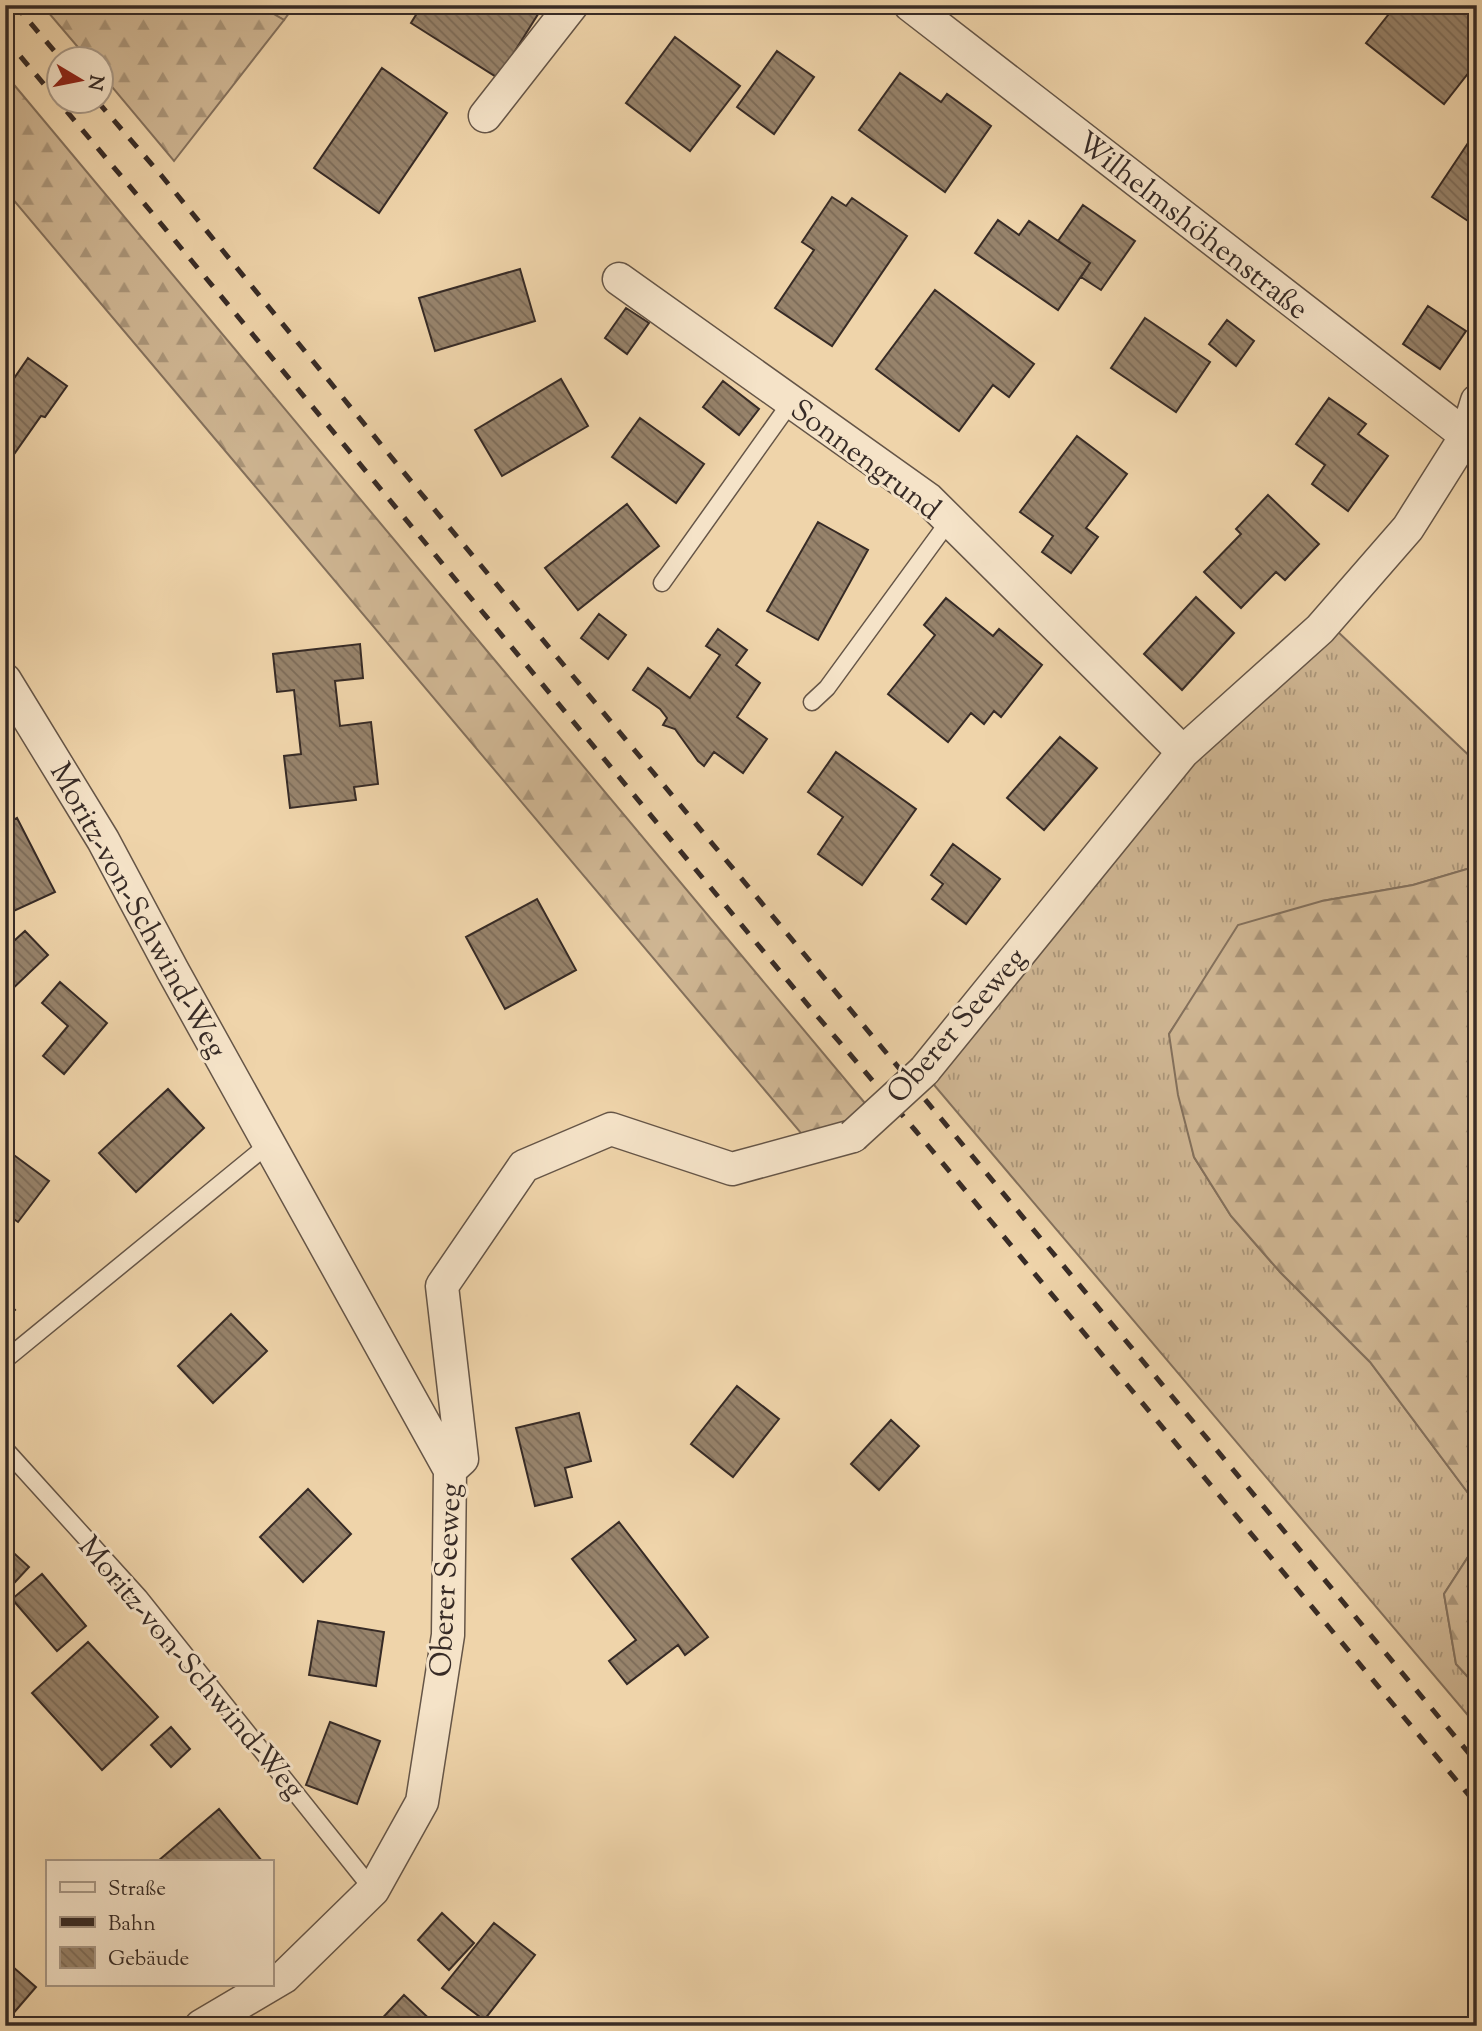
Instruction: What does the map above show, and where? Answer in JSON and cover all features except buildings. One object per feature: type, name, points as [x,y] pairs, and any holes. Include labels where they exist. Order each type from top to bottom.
[{"type":"street","points":[[485,116],[572,5]]},
{"type":"street","name":"Wilhelmshöhenstraße","points":[[910,5],[1471,440]]},
{"type":"street","name":"Sonnengrund","points":[[619,279],[928,499],[1183,752]]},
{"type":"street","name":"Oberer Seeweg","points":[[273,1983],[284,1977],[373,1890],[422,1802],[449,1635],[450,1470],[461,1460],[442,1286],[524,1166],[611,1129],[732,1169],[853,1136],[924,1071],[1183,752],[1320,629],[1408,528],[1471,440],[1477,401]]},
{"type":"street","name":"Moritz-von-Schwind-Weg","points":[[5,680],[103,840],[450,1470]]},
{"type":"street","name":"Oberer Seeweg","points":[[201,2026],[269,1986]]},
{"type":"lane","points":[[662,583],[791,402]]},
{"type":"lane","points":[[812,702],[827,688],[948,521]]},
{"type":"lane","points":[[5,1360],[270,1143]]},
{"type":"lane","name":"Moritz-von-Schwind-Weg","points":[[5,1449],[139,1597],[373,1890]]},
{"type":"green space","points":[[42,5],[258,5],[284,20],[174,161],[116,92],[116,46],[77,46]]},
{"type":"green space","points":[[258,5],[295,5],[284,20]]},
{"type":"green space","points":[[5,74],[869,1108],[844,1130],[806,1139],[5,190]]},
{"type":"green space","points":[[1337,631],[1477,763],[1477,866],[1413,885],[1322,901],[1197,992],[1169,1034],[1194,1157],[1231,1216],[1280,1272],[1370,1362],[1477,1505],[1477,1543],[1444,1594],[1456,1664],[1477,1687],[1477,1726],[929,1079],[1190,763]]},
{"type":"green space","points":[[1477,866],[1477,1505],[1370,1362],[1280,1272],[1231,1216],[1194,1157],[1178,1095],[1169,1034],[1238,925],[1322,901],[1413,885]]},
{"type":"green space","points":[[1477,1543],[1477,1687],[1456,1664],[1444,1594]]},
{"type":"railway","points":[[15,5],[50,46]]},
{"type":"railway","points":[[5,38],[1477,1805]]},
{"type":"railway","points":[[110,116],[1477,1763]]}]
